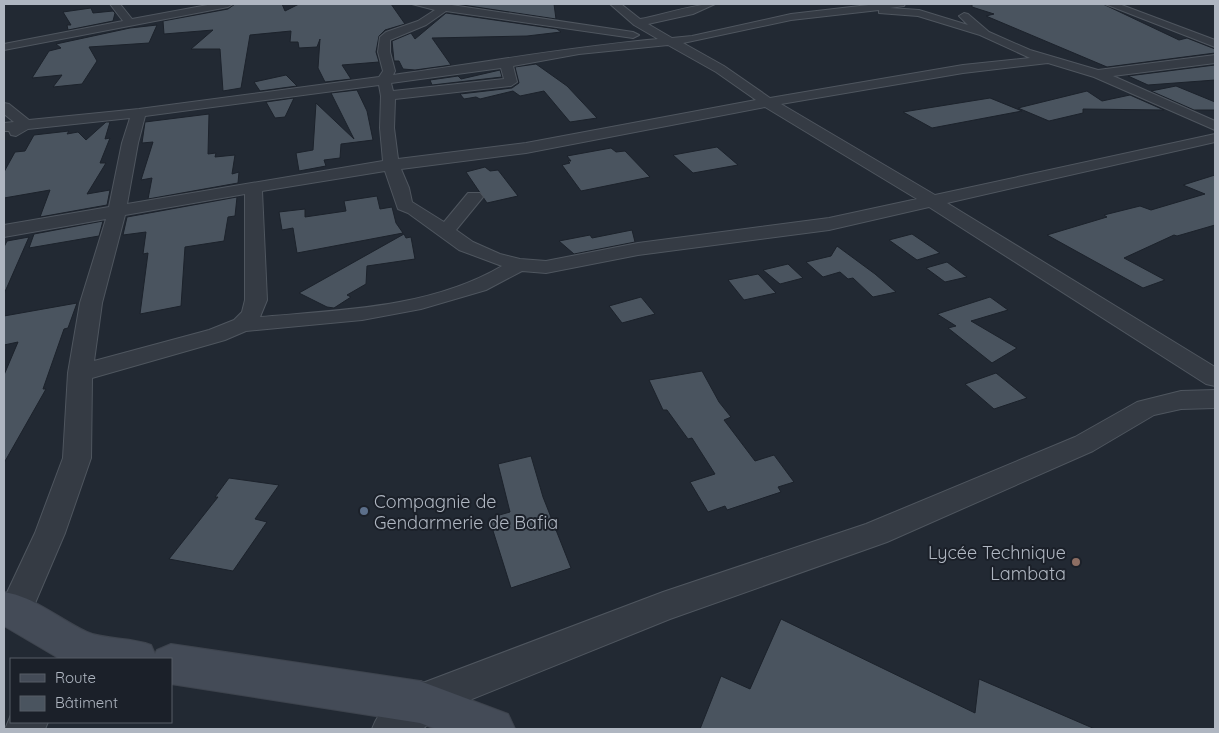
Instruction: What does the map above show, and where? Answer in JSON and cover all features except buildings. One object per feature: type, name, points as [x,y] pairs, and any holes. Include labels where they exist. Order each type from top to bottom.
[{"type":"main road","points":[[9,610],[80,655],[123,658]]},
{"type":"main road","points":[[172,664],[407,716],[493,729]]},
{"type":"street","points":[[115,4],[130,22]]},
{"type":"street","points":[[4,47],[228,4]]},
{"type":"street","points":[[417,4],[436,5],[520,20],[624,33],[667,42]]},
{"type":"street","points":[[615,4],[638,23],[667,42],[720,69],[769,103],[931,201],[1215,378]]},
{"type":"street","points":[[638,23],[689,12],[710,4]]},
{"type":"street","points":[[4,127],[139,113],[509,64],[579,50],[667,42],[791,18],[894,4],[984,34],[1046,60],[1098,74],[1215,126]]},
{"type":"street","points":[[1110,4],[1215,44]]},
{"type":"street","points":[[436,5],[422,23],[386,36],[383,48],[389,70],[384,80],[388,96],[387,128],[391,164],[401,188],[404,205],[414,209],[466,246],[493,258],[519,265],[546,267],[638,249],[829,224],[1215,138]]},
{"type":"street","points":[[851,10],[919,13]]},
{"type":"street","points":[[964,16],[984,34]]},
{"type":"street","points":[[1098,74],[1215,59]]},
{"type":"street","points":[[4,231],[391,164],[526,148],[698,114],[963,69],[1046,60]]},
{"type":"street","points":[[388,96],[511,82],[507,66],[509,64]]},
{"type":"street","points":[[4,107],[22,120],[24,125]]},
{"type":"street","points":[[9,610],[50,533],[77,458],[80,373],[91,303],[117,211],[130,143],[139,113]]},
{"type":"street","points":[[4,141],[24,125]]},
{"type":"street","points":[[242,325],[252,313],[256,300],[253,188]]},
{"type":"street","points":[[446,231],[474,197]]},
{"type":"street","points":[[80,373],[139,355],[217,335],[242,325],[322,318],[418,304],[479,286],[519,265]]},
{"type":"street","points":[[407,716],[663,607],[876,533],[1084,444],[1146,408],[1181,400],[1215,399]]},
{"type":"place","name":"Compagnie de Gendarmerie de Bafia","points":[[364,511]]},
{"type":"place","name":"Lycée Technique Lambata","points":[[1076,562]]}]
